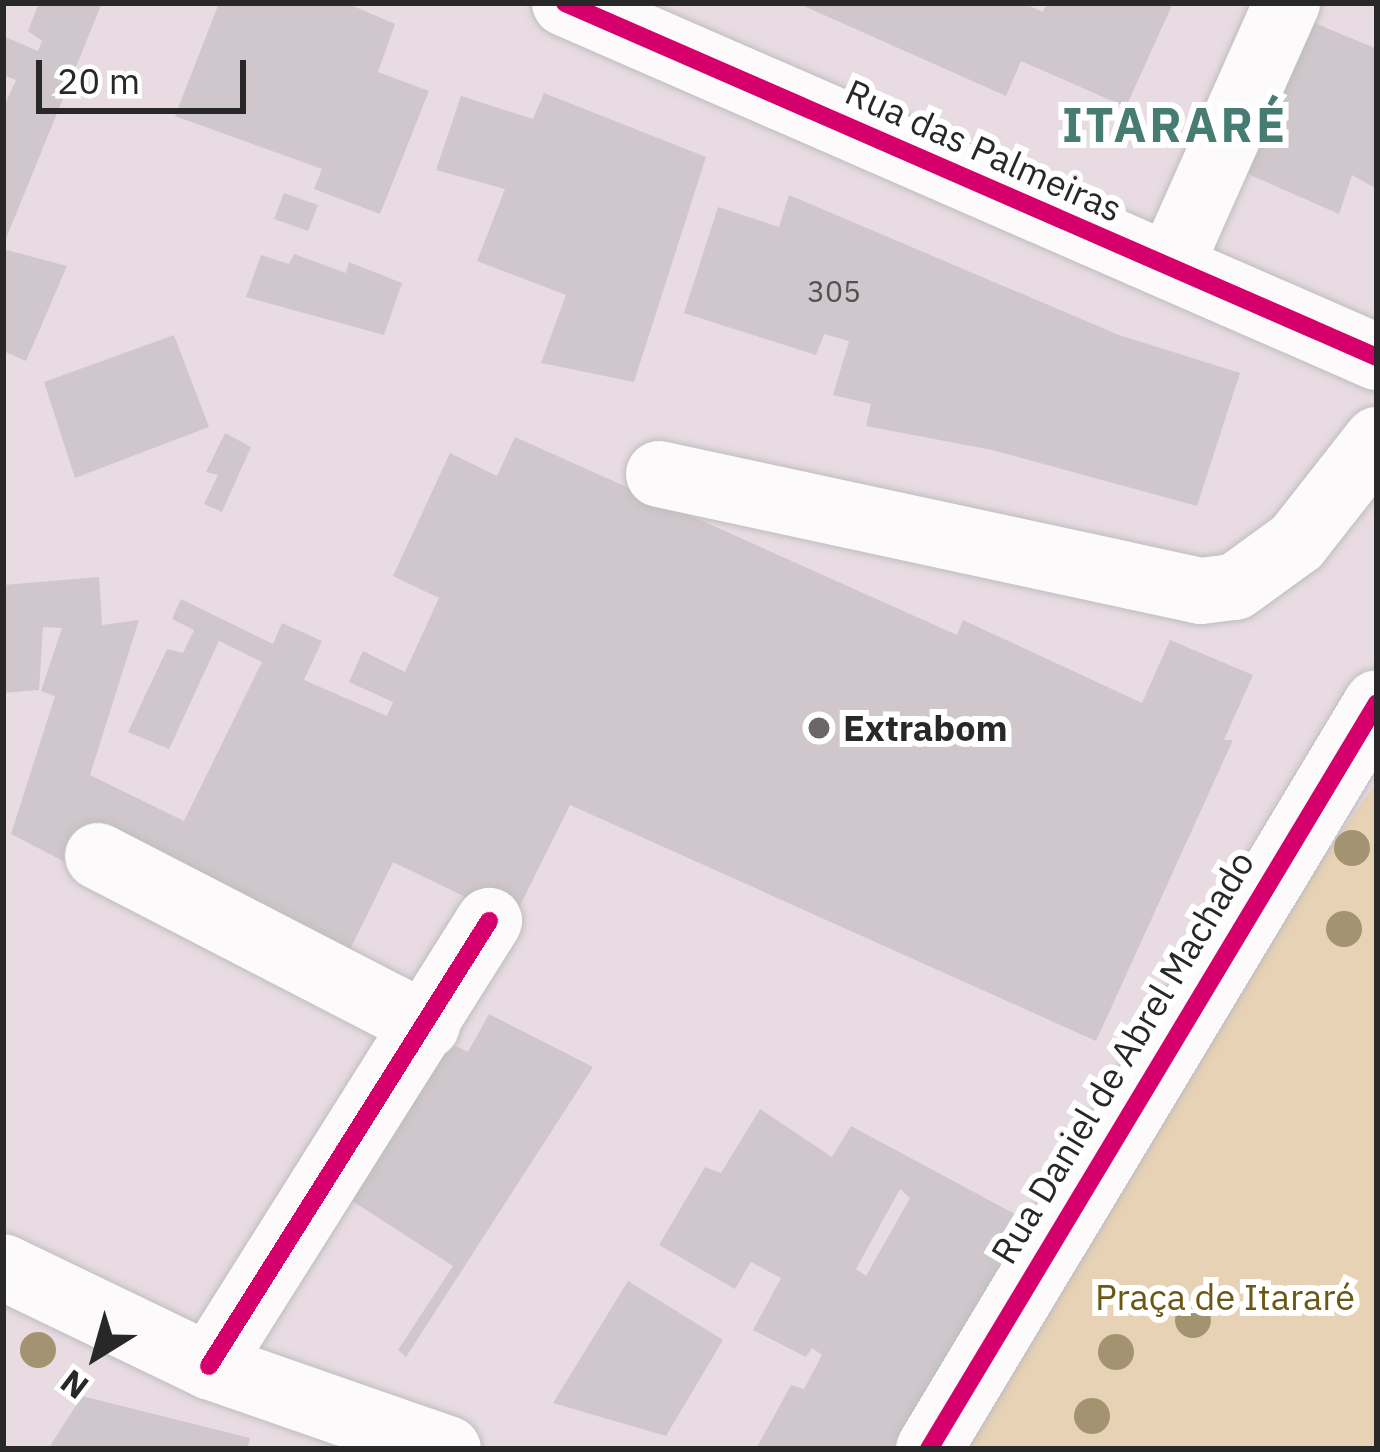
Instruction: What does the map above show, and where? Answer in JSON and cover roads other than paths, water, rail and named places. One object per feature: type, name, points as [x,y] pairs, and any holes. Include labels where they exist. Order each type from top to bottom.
[{"type":"street","name":"Rua das Palmeiras","points":[[565,3],[1377,357]]},
{"type":"street","points":[[1170,266],[1287,3]]},
{"type":"street","points":[[659,474],[1201,591],[1235,587],[1281,555],[1377,440]]},
{"type":"street","name":"Rua Daniel de Abrel Machado","points":[[929,1449],[1377,703]]},
{"type":"street","points":[[98,856],[427,1026]]},
{"type":"street","points":[[209,1366],[489,921]]},
{"type":"street","points":[[3,1267],[209,1366],[448,1449]]},
{"type":"place","name":"Extrabom","points":[[819,728]]},
{"type":"district","name":"ITARARÉ","points":[[1175,125]]},
{"type":"park label","name":"Praça de Itararé","points":[[1225,1297]]}]
